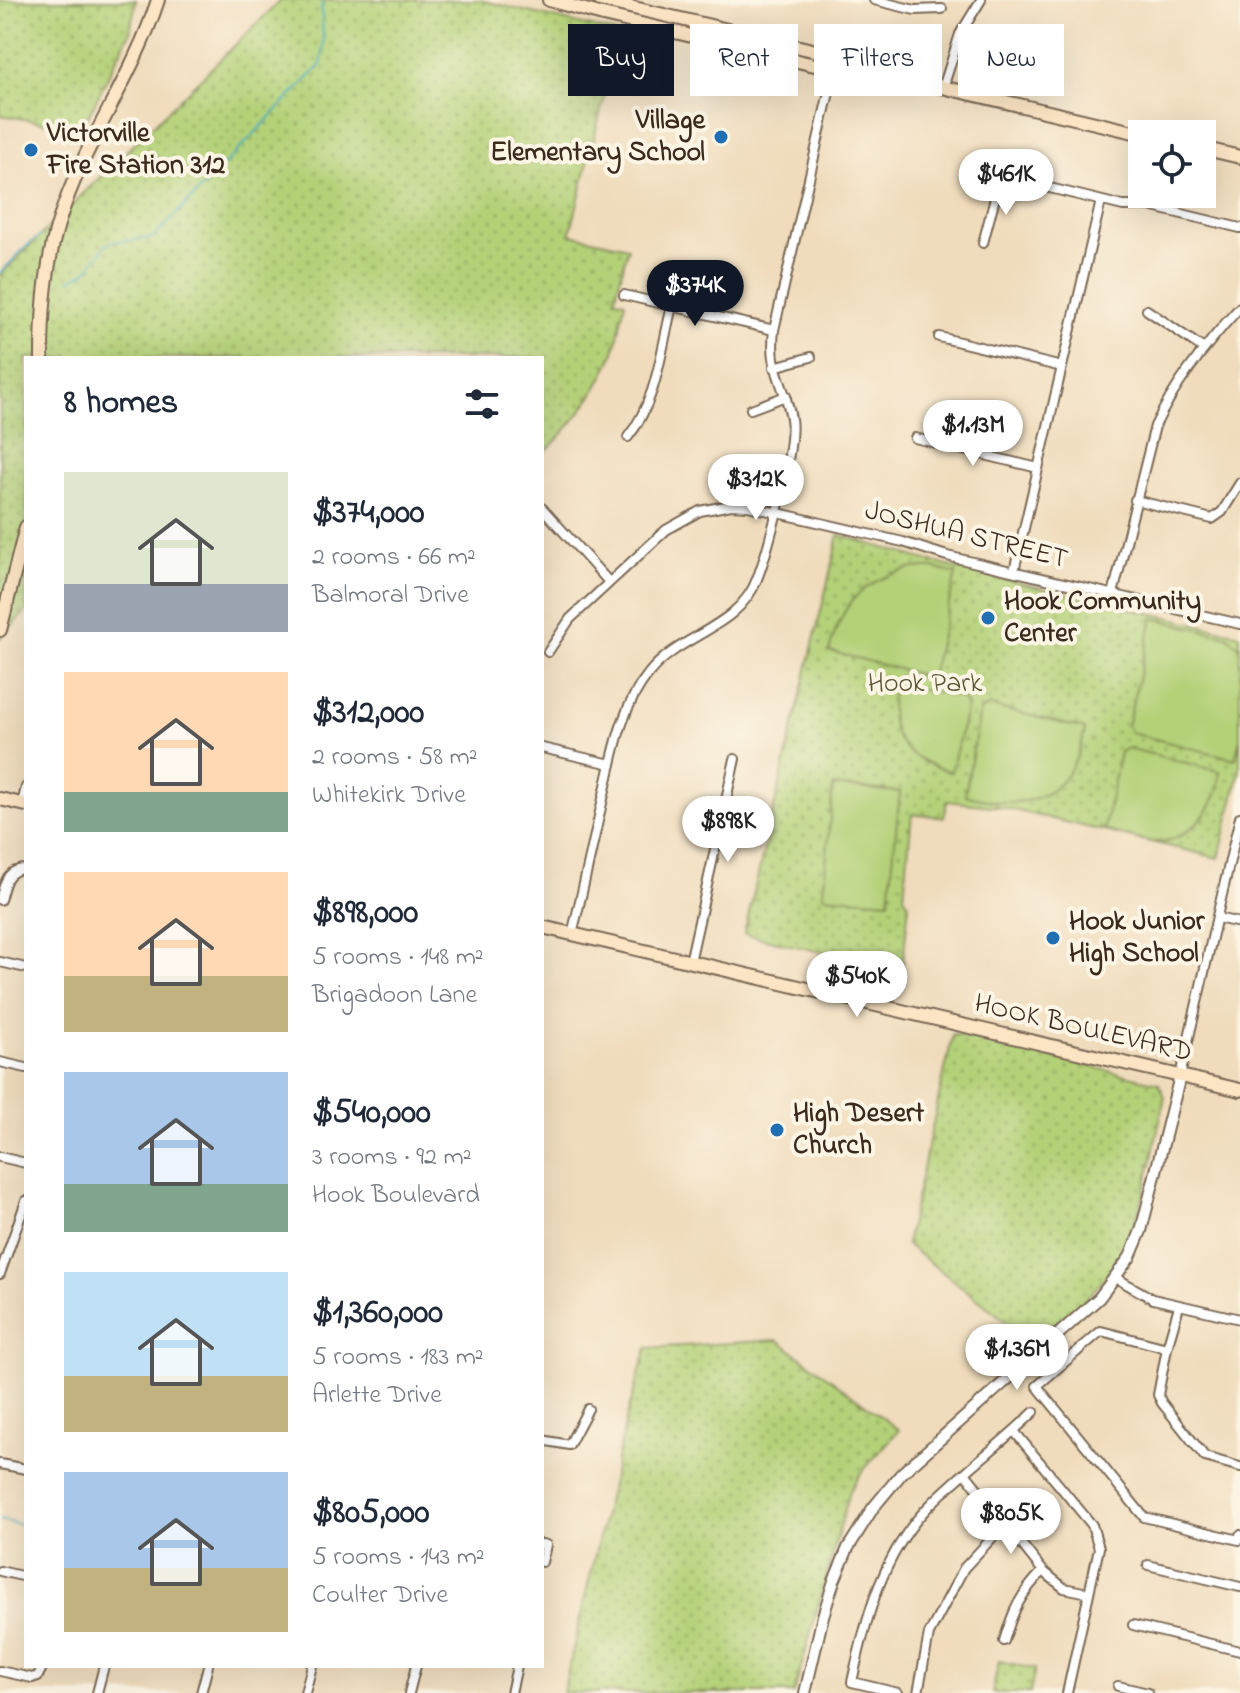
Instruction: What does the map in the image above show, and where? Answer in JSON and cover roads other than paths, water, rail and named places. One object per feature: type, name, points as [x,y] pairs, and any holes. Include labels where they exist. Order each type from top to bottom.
[{"type":"main road","points":[[42,356],[43,303],[59,222],[81,167],[146,39],[158,0]]},
{"type":"main road","points":[[549,0],[814,65]]},
{"type":"main road","points":[[600,0],[814,50]]},
{"type":"main road","points":[[943,88],[1128,131]]},
{"type":"main road","points":[[1216,151],[1240,157]]},
{"type":"main road","points":[[0,630],[24,535]]},
{"type":"main road","points":[[0,799],[24,805]]},
{"type":"main road","name":"HOOK BOULEVARD","points":[[544,927],[1240,1090]]},
{"type":"street","points":[[874,0],[915,10],[942,9]]},
{"type":"street","points":[[943,88],[960,34],[981,0]]},
{"type":"street","points":[[572,934],[625,712],[658,662],[687,640],[724,621],[750,595],[761,569],[792,444],[792,421],[774,367],[774,330],[828,96]]},
{"type":"street","points":[[983,243],[997,190],[1003,179],[1123,206],[1149,206],[1240,228]]},
{"type":"street","points":[[1014,571],[1101,201]]},
{"type":"street","points":[[624,295],[774,330]]},
{"type":"street","points":[[628,437],[641,421],[649,402],[672,306]]},
{"type":"street","points":[[1113,594],[1155,426],[1204,349],[1240,307]]},
{"type":"street","points":[[1147,310],[1204,349]]},
{"type":"street","points":[[939,337],[1062,367]]},
{"type":"street","points":[[774,367],[811,357]]},
{"type":"street","points":[[751,409],[786,396]]},
{"type":"street","points":[[915,438],[1038,468]]},
{"type":"street","points":[[1135,500],[1212,519],[1222,512],[1240,483]]},
{"type":"street","name":"JOSHUA STREET","points":[[548,652],[570,619],[666,530],[700,511],[731,505],[775,512],[1240,624]]},
{"type":"street","points":[[544,513],[609,582]]},
{"type":"street","points":[[544,748],[611,764]]},
{"type":"street","points":[[690,962],[735,759]]},
{"type":"street","points":[[805,1693],[834,1581],[848,1548],[873,1508],[902,1473],[1099,1298],[1130,1257],[1141,1231],[1180,1076],[1240,817]]},
{"type":"street","points":[[1229,862],[1239,864]]},
{"type":"street","points":[[0,900],[5,881],[14,870],[24,869]]},
{"type":"street","points":[[1217,918],[1240,923]]},
{"type":"street","points":[[0,962],[24,968]]},
{"type":"street","points":[[0,1062],[24,1068]]},
{"type":"street","points":[[0,1157],[24,1163]]},
{"type":"street","points":[[0,1274],[24,1207]]},
{"type":"street","points":[[1116,1278],[1153,1299],[1240,1319]]},
{"type":"street","points":[[1179,1306],[1158,1395],[1205,1457],[1240,1467]]},
{"type":"street","points":[[1167,1348],[1101,1331],[1037,1386],[1144,1517],[1239,1540],[1240,1535]]},
{"type":"street","points":[[544,1440],[569,1445],[588,1409]]},
{"type":"street","points":[[898,1693],[852,1682],[865,1625],[880,1579],[905,1537],[930,1505],[1034,1412]]},
{"type":"street","points":[[1014,1431],[1092,1525],[1099,1548],[1067,1693]]},
{"type":"street","points":[[0,1464],[24,1469]]},
{"type":"street","points":[[965,1473],[1043,1571],[1064,1588],[1088,1593]]},
{"type":"street","points":[[918,1693],[929,1634],[964,1568],[1005,1524]]},
{"type":"street","points":[[1148,1565],[1240,1587]]},
{"type":"street","points":[[0,1571],[24,1577]]},
{"type":"street","points":[[1004,1641],[1013,1609],[1043,1571]]},
{"type":"street","points":[[1133,1625],[1240,1651]]},
{"type":"street","points":[[0,1671],[32,1678],[38,1676],[42,1668]]},
{"type":"street","points":[[97,1693],[103,1668]]},
{"type":"street","points":[[201,1693],[207,1668]]},
{"type":"street","points":[[305,1693],[311,1668]]},
{"type":"street","points":[[409,1693],[415,1668]]},
{"type":"street","points":[[511,1693],[517,1668]]},
{"type":"street","points":[[1118,1686],[1148,1693]]},
{"type":"waterway","points":[[70,280],[87,271],[105,246],[112,242],[153,238],[320,66],[323,52],[322,0]]},
{"type":"waterway","points":[[0,273],[41,236]]},
{"type":"waterway","points":[[0,1520],[24,1526]]},
{"type":"place","name":"Village Elementary School","points":[[721,137]]},
{"type":"place","name":"Victorville Fire Station 312","points":[[31,150]]},
{"type":"place","name":"Hook Community Center","points":[[988,618]]},
{"type":"place","name":"Hook Junior High School","points":[[1053,938]]},
{"type":"place","name":"High Desert Church","points":[[777,1130]]},
{"type":"park label","name":"Hook Park","points":[[925,684]]}]
